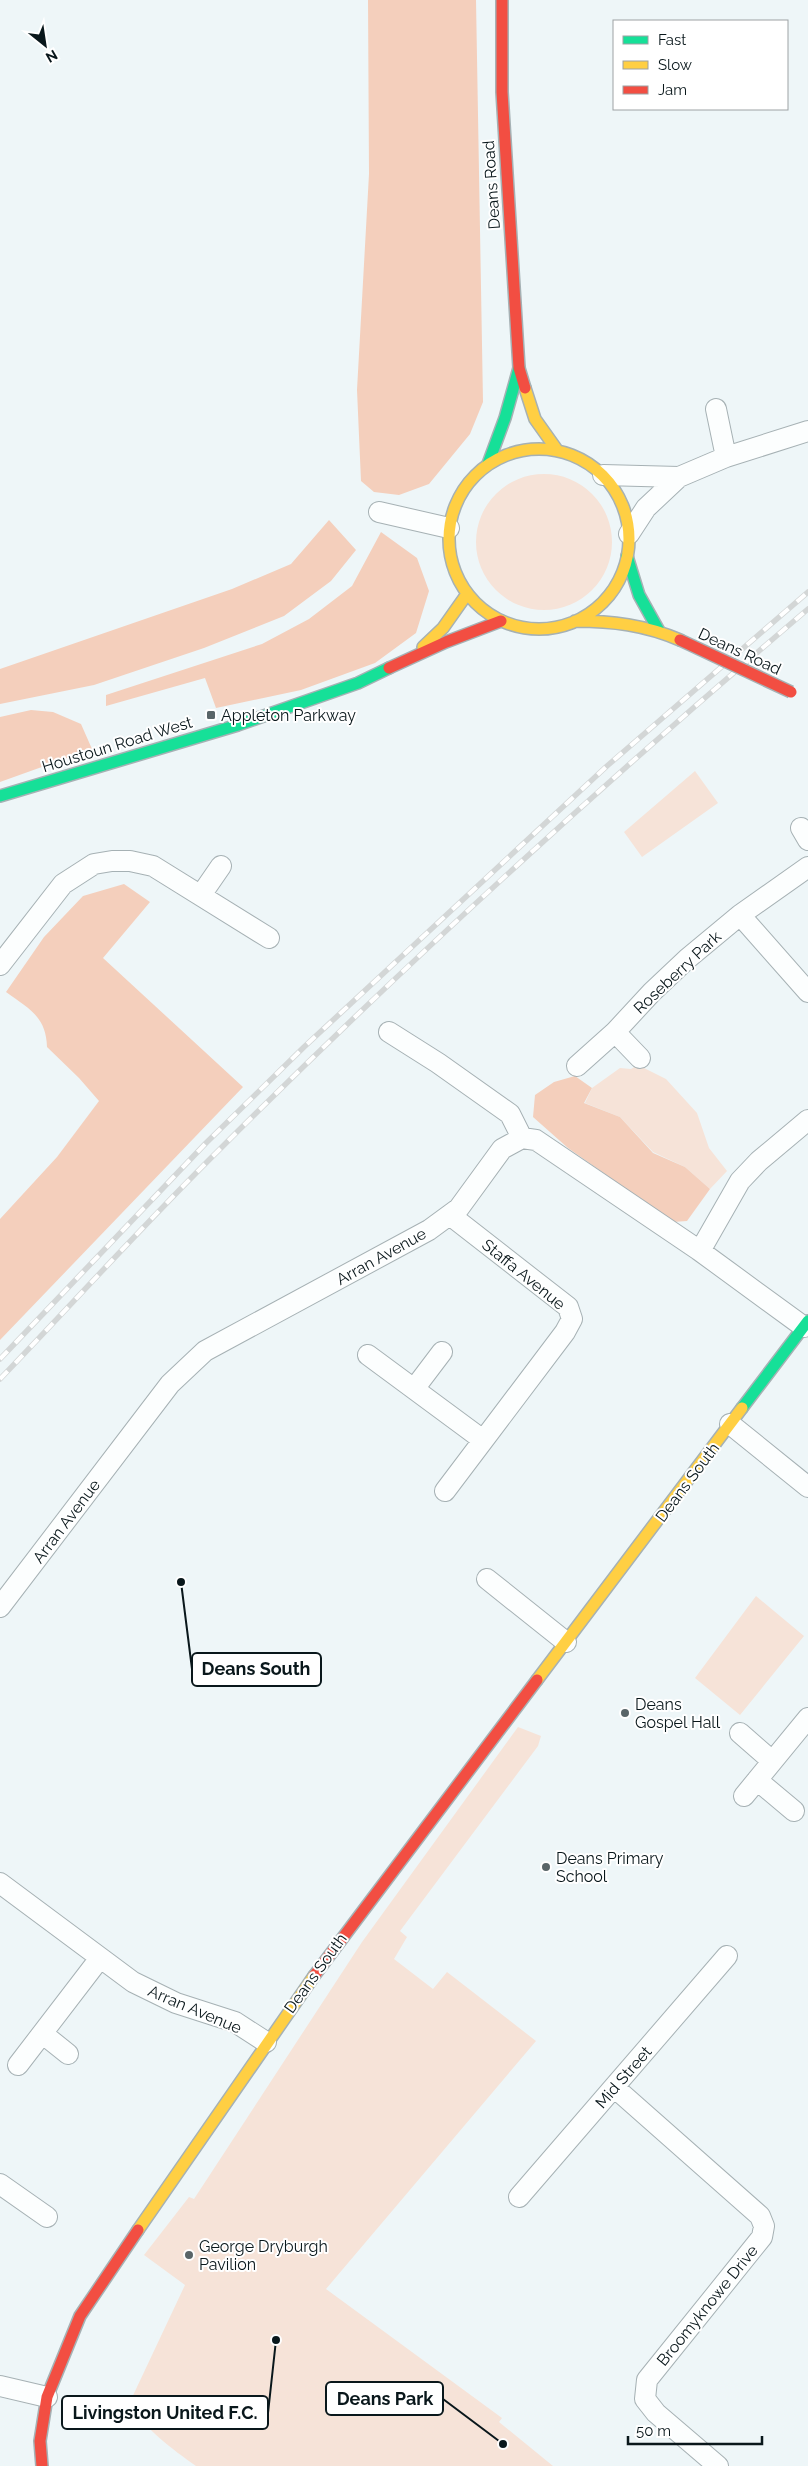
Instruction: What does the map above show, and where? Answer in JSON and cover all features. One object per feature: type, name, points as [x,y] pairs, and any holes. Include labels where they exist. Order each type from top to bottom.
[{"type":"street","name":"Deans Road","points":[[502,0],[502,92],[519,368],[535,419],[557,450]]},
{"type":"street","name":"Deans Road","points":[[488,464],[505,418],[519,368]]},
{"type":"street","points":[[716,409],[726,457]]},
{"type":"street","points":[[629,534],[646,508],[679,477],[726,457],[808,431]]},
{"type":"street","points":[[533,448],[557,450],[582,459],[603,475],[616,492],[625,512],[629,534],[627,556],[617,583],[599,606],[575,622],[551,628],[526,628],[502,621],[482,610],[467,594],[451,563],[449,528],[453,509],[461,492],[473,476],[488,464],[509,453],[533,448]]},
{"type":"street","points":[[603,475],[679,477]]},
{"type":"street","points":[[379,512],[449,528]]},
{"type":"street","points":[[627,556],[639,595],[659,631]]},
{"type":"street","name":"Houstoun Road West","points":[[411,658],[443,628],[467,594]]},
{"type":"street","name":"Houstoun Road West","points":[[0,796],[238,725],[358,683],[446,642],[502,621]]},
{"type":"street","name":"Deans Road","points":[[575,622],[622,621],[659,631],[796,694]]},
{"type":"street","points":[[0,965],[63,884],[94,864],[130,860],[153,866],[270,938]]},
{"type":"street","points":[[201,895],[221,866]]},
{"type":"street","name":"Roseberry Park","points":[[577,1066],[615,1032],[666,978],[740,915],[808,867]]},
{"type":"street","points":[[740,915],[808,992]]},
{"type":"street","points":[[389,1032],[438,1062],[510,1114],[522,1138],[536,1140],[806,1324]]},
{"type":"street","points":[[615,1032],[640,1058]]},
{"type":"street","points":[[700,1251],[740,1181],[759,1161],[808,1120]]},
{"type":"street","name":"Arran Avenue","points":[[0,1607],[170,1384],[187,1366],[205,1351],[429,1230],[459,1208],[502,1149],[522,1138]]},
{"type":"street","name":"Staffa Avenue","points":[[445,1491],[565,1332],[572,1319],[568,1307],[450,1214]]},
{"type":"street","name":"Deans South","points":[[42,2466],[40,2442],[47,2397],[80,2316],[266,2042],[451,1792],[806,1324]]},
{"type":"street","points":[[414,1389],[442,1352]]},
{"type":"street","points":[[368,1355],[484,1440]]},
{"type":"street","points":[[730,1424],[808,1487]]},
{"type":"street","points":[[486,1579],[566,1642]]},
{"type":"street","points":[[744,1796],[808,1718]]},
{"type":"street","points":[[740,1733],[772,1761]]},
{"type":"street","points":[[757,1780],[794,1811]]},
{"type":"street","name":"Arran Avenue","points":[[0,1883],[133,1982],[158,1995],[235,2022],[266,2042]]},
{"type":"street","name":"Mid Street","points":[[519,2197],[727,1956]]},
{"type":"street","points":[[18,2065],[100,1958]]},
{"type":"street","points":[[43,2034],[68,2054]]},
{"type":"street","name":"Broomyknowe Drive","points":[[614,2087],[760,2216],[764,2226],[762,2237],[647,2380],[645,2399],[656,2413],[718,2466]]},
{"type":"street","points":[[0,2184],[47,2217]]},
{"type":"street","points":[[0,2386],[47,2397]]},
{"type":"shaded area","points":[[368,0],[476,0],[483,402],[470,434],[429,484],[399,495],[374,492],[361,481],[357,390],[369,174]]},
{"type":"shaded area","points":[[544,474],[570,479],[582,485],[592,494],[601,504],[607,516],[612,542],[607,568],[601,580],[592,590],[582,599],[570,605],[544,610],[518,605],[506,599],[496,590],[487,580],[481,568],[476,542],[481,516],[487,504],[496,494],[506,485],[518,479]]},
{"type":"shaded area","points":[[329,520],[356,550],[331,581],[284,616],[204,648],[94,685],[0,704],[0,669],[232,589],[291,564]]},
{"type":"shaded area","points":[[381,532],[417,558],[429,591],[416,633],[375,663],[301,690],[216,708],[205,678],[106,706],[106,695],[262,644],[309,619],[352,586]]},
{"type":"shaded area","points":[[31,710],[53,712],[81,724],[92,749],[0,782],[0,717]]},
{"type":"shaded area","points":[[695,771],[718,803],[642,857],[624,832]]},
{"type":"shaded area","points":[[124,884],[150,902],[103,958],[243,1087],[0,1340],[0,1219],[57,1157],[99,1101],[79,1078],[47,1047],[46,1036],[40,1020],[35,1014],[6,992],[44,937],[83,896]]},
{"type":"shaded area","points":[[638,1065],[666,1079],[697,1113],[709,1148],[727,1171],[710,1189],[685,1167],[653,1152],[620,1117],[585,1103],[592,1088],[620,1068],[631,1069]]},
{"type":"shaded area","points":[[575,1076],[592,1088],[584,1103],[620,1117],[653,1153],[685,1167],[710,1189],[687,1221],[673,1222],[568,1148],[533,1117],[535,1095],[554,1082]]},
{"type":"shaded area","points":[[756,1596],[804,1636],[740,1715],[695,1678]]},
{"type":"shaded area","points":[[518,1727],[541,1736],[538,1746],[400,1931],[407,1937],[394,1959],[433,1989],[447,1972],[536,2041],[326,2289],[502,2418],[499,2422],[553,2466],[196,2466],[168,2446],[143,2422],[129,2404],[185,2285],[144,2255],[189,2197],[194,2199],[362,1942]]},
{"type":"railway","points":[[0,1359],[206,1143],[304,1047],[607,766],[808,592]]},
{"type":"railway","points":[[0,1379],[193,1176],[436,940],[658,739],[808,609]]},
{"type":"traffic: fast","points":[[488,464],[505,418],[519,368]]},
{"type":"traffic: fast","points":[[627,556],[639,595],[659,631]]},
{"type":"traffic: fast","points":[[0,796],[238,725],[358,683],[389,668]]},
{"type":"traffic: fast","points":[[742,1408],[808,1321]]},
{"type":"traffic: slow","points":[[525,388],[535,419],[557,450]]},
{"type":"traffic: slow","points":[[539,449],[557,451],[573,456],[589,464],[603,475],[614,489],[622,505],[627,521],[629,539],[627,557],[622,573],[614,589],[603,603],[589,614],[573,622],[557,627],[539,629],[521,627],[505,622],[489,614],[475,603],[464,589],[456,573],[451,557],[449,539],[451,521],[456,505],[464,489],[475,475],[489,464],[505,456],[521,451],[539,449]]},
{"type":"traffic: slow","points":[[423,647],[443,628],[467,594]]},
{"type":"traffic: slow","points":[[575,621],[641,627],[680,640]]},
{"type":"traffic: slow","points":[[537,1680],[742,1408]]},
{"type":"traffic: slow","points":[[138,2230],[314,1976]]},
{"type":"traffic: jam","points":[[502,0],[502,92],[519,368],[525,388]]},
{"type":"traffic: jam","points":[[389,668],[446,642],[501,621]]},
{"type":"traffic: jam","points":[[680,640],[791,692]]},
{"type":"traffic: jam","points":[[314,1976],[537,1680]]},
{"type":"traffic: jam","points":[[42,2466],[40,2441],[47,2397],[80,2316],[138,2230]]},
{"type":"place","name":"Appleton Parkway","points":[[211,715]]},
{"type":"place","name":"Deans South","points":[[181,1582]]},
{"type":"place","name":"Deans Gospel Hall","points":[[625,1713]]},
{"type":"place","name":"Deans Primary School","points":[[546,1867]]},
{"type":"place","name":"George Dryburgh Pavilion","points":[[189,2255]]},
{"type":"place","name":"Livingston United F.C.","points":[[276,2340]]},
{"type":"place","name":"Deans Park","points":[[503,2444]]}]
